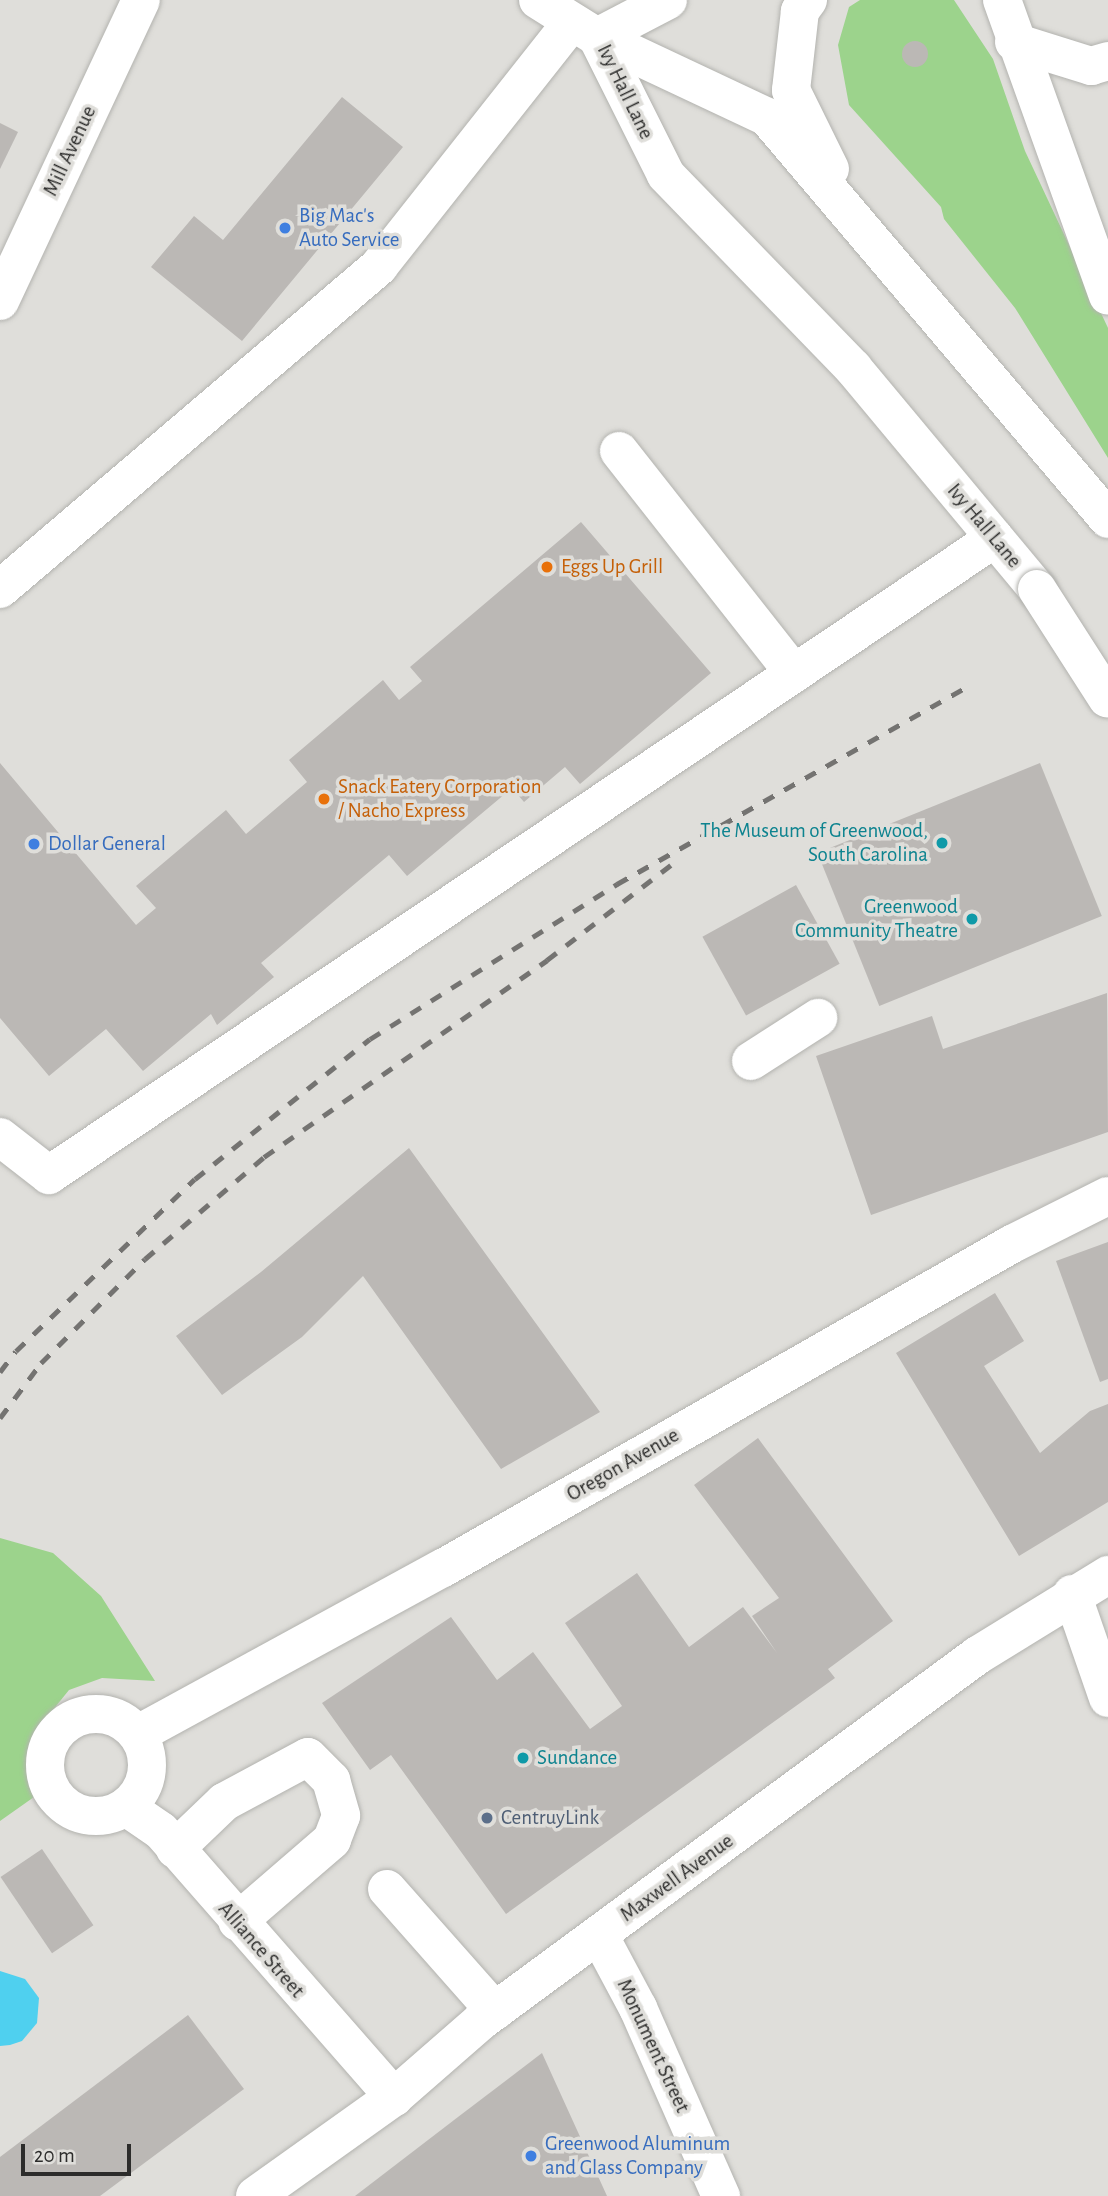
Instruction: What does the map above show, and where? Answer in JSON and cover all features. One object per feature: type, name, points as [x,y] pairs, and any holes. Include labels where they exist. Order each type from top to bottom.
[{"type":"main road","name":"Mill Avenue","points":[[0,301],[141,0]]},
{"type":"main road","points":[[538,0],[585,30]]},
{"type":"main road","points":[[0,589],[379,266],[585,30],[668,0]]},
{"type":"main road","points":[[808,0],[800,11],[791,90],[857,225]]},
{"type":"main road","points":[[1002,0],[1014,42],[1108,296]]},
{"type":"main road","name":"Ivy Hall Lane","points":[[585,30],[767,117],[1108,519]]},
{"type":"main road","name":"Ivy Hall Lane","points":[[585,30],[666,175],[853,368],[1037,589],[1107,699]]},
{"type":"main road","points":[[1014,42],[1091,66],[1108,61]]},
{"type":"main road","points":[[619,451],[794,673]]},
{"type":"main road","points":[[0,1137],[49,1175],[995,538]]},
{"type":"main road","points":[[751,1061],[818,1018]]},
{"type":"main road","name":"Oregon Avenue","points":[[138,1734],[455,1561],[1012,1244],[1108,1196]]},
{"type":"main road","name":"Maxwell Avenue","points":[[255,2196],[394,2097],[495,2011],[978,1655],[1072,1594],[1108,1575]]},
{"type":"main road","points":[[1072,1594],[1108,1698]]},
{"type":"main road","points":[[84,1714],[104,1714],[123,1721],[138,1734],[146,1753],[147,1773],[139,1792],[126,1807],[107,1815],[87,1816],[68,1809],[53,1795],[45,1777],[44,1756],[58,1730],[84,1714]]},
{"type":"main road","points":[[175,1849],[224,1802],[308,1757],[331,1780],[341,1816],[332,1840],[237,1922]]},
{"type":"main road","name":"Alliance Street","points":[[126,1807],[161,1831],[237,1922],[394,2097]]},
{"type":"main road","points":[[387,1889],[495,2011]]},
{"type":"main road","name":"Monument Street","points":[[599,1935],[638,2008],[721,2196]]},
{"type":"green space","points":[[860,0],[954,0],[993,59],[1025,151],[1108,328],[1108,458],[1015,308],[944,219],[941,207],[849,105],[838,45],[849,7]]},
{"type":"green space","points":[[0,1538],[53,1553],[101,1596],[155,1681],[102,1678],[69,1690],[40,1726],[32,1769],[34,1797],[0,1821]]},
{"type":"water","points":[[0,1971],[25,1979],[39,1998],[37,2023],[22,2041],[0,2046]]},
{"type":"building","points":[[915,41],[925,44],[928,54],[925,64],[915,67],[905,64],[902,54],[905,44]]},
{"type":"building","name":"Big Mac's Auto Service","points":[[342,97],[403,147],[242,341],[151,267],[194,216],[223,240]]},
{"type":"building","points":[[0,123],[18,132],[0,169]]},
{"type":"building","points":[[581,522],[711,673],[580,784],[565,767],[524,802],[512,788],[407,876],[389,855],[261,963],[274,977],[217,1025],[211,1014],[143,1071],[106,1029],[49,1076],[0,1018],[0,763],[136,925],[156,908],[136,886],[226,810],[246,834],[307,782],[289,760],[383,680],[399,700],[422,681],[410,667]]},
{"type":"building","points":[[1040,763],[1102,916],[879,1006],[817,853]]},
{"type":"building","points":[[796,885],[840,964],[746,1016],[702,937]]},
{"type":"building","points":[[1107,993],[1108,1132],[871,1215],[816,1056],[932,1016],[943,1049]]},
{"type":"building","points":[[409,1148],[600,1412],[501,1469],[363,1276],[302,1337],[222,1395],[176,1336],[261,1272]]},
{"type":"building","points":[[1108,1242],[1108,1379],[1100,1382],[1056,1261]]},
{"type":"building","points":[[995,1293],[1024,1341],[984,1366],[1040,1453],[1090,1411],[1108,1404],[1108,1502],[1019,1556],[896,1353]]},
{"type":"building","points":[[758,1438],[893,1621],[828,1669],[835,1678],[506,1914],[391,1755],[370,1770],[322,1703],[451,1617],[497,1680],[533,1652],[590,1729],[622,1706],[565,1623],[637,1573],[689,1647],[743,1607],[777,1653],[752,1616],[779,1598],[694,1485]]},
{"type":"building","points":[[42,1849],[93,1925],[52,1953],[1,1877]]},
{"type":"building","points":[[188,2015],[244,2089],[100,2196],[0,2196],[0,2157]]},
{"type":"building","name":"Greenwood Aluminum and Glass Company","points":[[542,2053],[607,2196],[355,2196],[458,2117]]},
{"type":"railway","points":[[0,1372],[16,1351],[195,1179],[370,1039],[617,884],[965,688]]},
{"type":"railway","points":[[0,1418],[41,1363],[145,1259],[264,1157],[547,960],[680,858]]},
{"type":"place","name":"Big Mac's Auto Service","points":[[285,228]]},
{"type":"place","name":"Eggs Up Grill","points":[[547,567]]},
{"type":"place","name":"Snack Eatery Corporation / Nacho Express","points":[[324,799]]},
{"type":"place","name":"The Museum of Greenwood, South Carolina","points":[[942,843]]},
{"type":"place","name":"Dollar General","points":[[34,844]]},
{"type":"place","name":"Greenwood Community Theatre","points":[[972,919]]},
{"type":"place","name":"Sundance","points":[[523,1758]]},
{"type":"place","name":"CentruyLink","points":[[487,1818]]},
{"type":"place","name":"Greenwood Aluminum and Glass Company","points":[[531,2156]]}]
